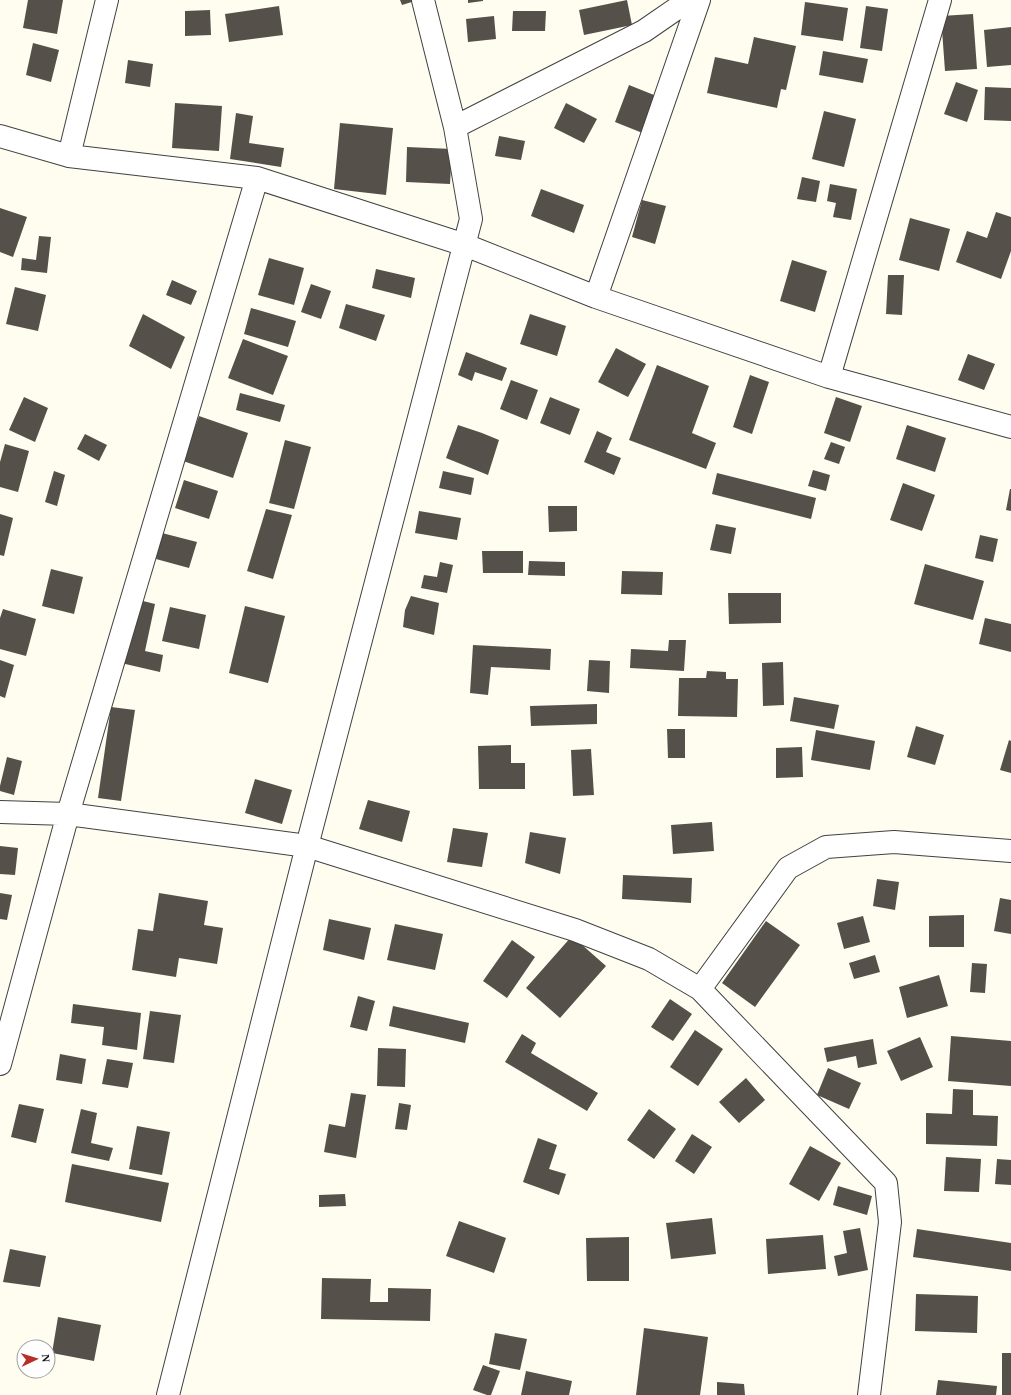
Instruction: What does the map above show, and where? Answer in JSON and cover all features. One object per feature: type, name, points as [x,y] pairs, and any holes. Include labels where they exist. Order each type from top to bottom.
[{"type":"street","points":[[69,156],[107,0]]},
{"type":"street","points":[[168,1395],[307,846],[471,219],[455,127],[423,0]]},
{"type":"street","points":[[455,127],[644,31],[689,0]]},
{"type":"street","points":[[596,296],[699,0]]},
{"type":"street","points":[[829,377],[940,0]]},
{"type":"street","points":[[0,136],[69,156],[256,178],[465,245],[596,296],[829,377],[1011,426]]},
{"type":"street","points":[[0,1064],[68,814],[256,178]]},
{"type":"street","points":[[0,812],[68,814],[307,846],[575,930],[649,959],[700,989],[886,1183],[890,1222],[869,1395]]},
{"type":"street","points":[[700,989],[788,868],[826,847],[894,842],[1011,851]]},
{"type":"building","points":[[28,0],[63,0],[57,34],[23,28]]},
{"type":"building","points":[[400,0],[418,0],[402,5]]},
{"type":"building","points":[[468,0],[483,0],[483,1],[468,3]]},
{"type":"building","points":[[627,0],[632,25],[584,35],[579,10]]},
{"type":"building","points":[[805,2],[848,8],[843,41],[801,35]]},
{"type":"building","points":[[279,6],[283,35],[229,42],[225,14]]},
{"type":"building","points":[[866,6],[888,9],[882,51],[860,48]]},
{"type":"building","points":[[210,10],[211,35],[185,36],[185,11]]},
{"type":"building","points":[[513,11],[546,11],[545,31],[512,31]]},
{"type":"building","points":[[973,14],[977,69],[945,71],[941,16]]},
{"type":"building","points":[[494,16],[496,39],[468,42],[466,19]]},
{"type":"building","points":[[1011,27],[1011,65],[987,67],[984,30]]},
{"type":"building","points":[[754,37],[796,46],[786,90],[781,89],[777,108],[707,93],[715,57],[748,64]]},
{"type":"building","points":[[33,43],[59,50],[51,82],[26,75]]},
{"type":"building","points":[[823,51],[868,59],[863,83],[819,75]]},
{"type":"building","points":[[128,60],[153,64],[150,87],[125,83]]},
{"type":"building","points":[[956,82],[978,90],[967,122],[944,114]]},
{"type":"building","points":[[629,85],[659,97],[645,134],[615,122]]},
{"type":"building","points":[[985,87],[1011,88],[1011,121],[984,120]]},
{"type":"building","points":[[175,103],[222,106],[219,151],[172,148]]},
{"type":"building","points":[[566,103],[597,119],[584,143],[554,128]]},
{"type":"building","points":[[824,111],[856,119],[844,167],[812,159]]},
{"type":"building","points":[[236,113],[253,116],[249,143],[284,148],[281,167],[230,159]]},
{"type":"building","points":[[340,123],[393,128],[386,195],[334,189]]},
{"type":"building","points":[[499,136],[525,141],[521,160],[495,156]]},
{"type":"building","points":[[407,147],[452,149],[450,184],[406,182]]},
{"type":"building","points":[[802,177],[820,181],[816,202],[797,199]]},
{"type":"building","points":[[830,184],[857,189],[851,220],[833,217],[836,203],[827,201]]},
{"type":"building","points":[[541,189],[584,205],[574,233],[531,216]]},
{"type":"building","points":[[642,200],[666,206],[655,244],[632,237]]},
{"type":"building","points":[[0,208],[27,217],[13,257],[0,252]]},
{"type":"building","points":[[996,212],[1011,217],[1011,251],[1001,279],[956,262],[967,231],[987,238]]},
{"type":"building","points":[[910,218],[950,229],[939,271],[899,260]]},
{"type":"building","points":[[39,236],[51,237],[47,273],[21,270],[22,258],[36,260]]},
{"type":"building","points":[[269,258],[304,268],[294,305],[258,295]]},
{"type":"building","points":[[792,260],[827,271],[815,312],[780,301]]},
{"type":"building","points":[[376,269],[415,278],[411,298],[372,288]]},
{"type":"building","points":[[888,275],[904,275],[902,315],[886,314]]},
{"type":"building","points":[[172,280],[197,291],[191,305],[166,295]]},
{"type":"building","points":[[311,284],[331,291],[321,319],[301,312]]},
{"type":"building","points":[[15,287],[46,295],[38,331],[6,324]]},
{"type":"building","points":[[346,304],[385,315],[376,341],[339,328]]},
{"type":"building","points":[[251,308],[296,321],[288,347],[244,334]]},
{"type":"building","points":[[143,314],[185,337],[171,369],[129,346]]},
{"type":"building","points":[[530,314],[566,326],[557,356],[520,344]]},
{"type":"building","points":[[243,339],[288,356],[273,395],[228,378]]},
{"type":"building","points":[[616,348],[646,364],[628,397],[598,382]]},
{"type":"building","points":[[466,352],[507,368],[502,381],[475,372],[472,381],[458,375]]},
{"type":"building","points":[[968,354],[995,364],[984,390],[958,380]]},
{"type":"building","points":[[657,365],[709,386],[692,433],[716,443],[706,469],[629,440]]},
{"type":"building","points":[[750,375],[769,382],[752,434],[733,427]]},
{"type":"building","points":[[511,380],[538,390],[527,420],[500,409]]},
{"type":"building","points":[[240,393],[285,405],[280,422],[236,410]]},
{"type":"building","points":[[24,397],[48,408],[35,442],[9,430]]},
{"type":"building","points":[[550,397],[580,409],[570,435],[540,423]]},
{"type":"building","points":[[836,397],[862,406],[850,442],[824,433]]},
{"type":"building","points":[[199,416],[248,433],[233,478],[183,461]]},
{"type":"building","points":[[458,425],[499,440],[488,475],[446,458]]},
{"type":"building","points":[[907,425],[946,438],[935,472],[896,459]]},
{"type":"building","points":[[597,431],[612,438],[606,452],[621,458],[614,475],[584,462]]},
{"type":"building","points":[[85,434],[107,445],[99,461],[77,449]]},
{"type":"building","points":[[285,440],[311,447],[294,509],[269,503]]},
{"type":"building","points":[[831,442],[845,447],[839,464],[824,459]]},
{"type":"building","points":[[5,444],[29,451],[18,492],[0,487],[0,462]]},
{"type":"building","points":[[813,470],[830,475],[826,491],[808,486]]},
{"type":"building","points":[[54,471],[65,475],[57,506],[45,502]]},
{"type":"building","points":[[443,471],[474,478],[471,495],[439,488]]},
{"type":"building","points":[[717,473],[816,498],[811,519],[712,494]]},
{"type":"building","points":[[184,480],[218,491],[209,519],[175,508]]},
{"type":"building","points":[[903,483],[935,495],[922,531],[890,520]]},
{"type":"building","points":[[1011,489],[1011,511],[1006,510]]},
{"type":"building","points":[[548,506],[577,506],[577,531],[549,532]]},
{"type":"building","points":[[266,509],[292,515],[273,579],[247,571]]},
{"type":"building","points":[[419,511],[461,518],[457,540],[415,533]]},
{"type":"building","points":[[0,514],[13,518],[4,556],[0,555]]},
{"type":"building","points":[[716,524],[736,528],[731,554],[710,550]]},
{"type":"building","points":[[162,533],[197,542],[189,568],[156,559]]},
{"type":"building","points":[[980,535],[998,539],[993,562],[975,558]]},
{"type":"building","points":[[482,551],[523,551],[523,573],[483,573]]},
{"type":"building","points":[[529,561],[565,562],[565,576],[528,575]]},
{"type":"building","points":[[440,562],[453,565],[447,593],[421,588],[424,575],[437,577]]},
{"type":"building","points":[[925,564],[984,581],[973,620],[914,604]]},
{"type":"building","points":[[51,569],[83,577],[74,614],[42,606]]},
{"type":"building","points":[[622,571],[663,572],[662,595],[621,594]]},
{"type":"building","points":[[728,593],[781,593],[781,623],[729,624]]},
{"type":"building","points":[[411,596],[439,603],[434,635],[403,627],[405,610]]},
{"type":"building","points":[[135,599],[155,604],[145,651],[163,655],[160,672],[121,663]]},
{"type":"building","points":[[245,606],[285,616],[268,683],[229,673]]},
{"type":"building","points":[[170,607],[206,615],[199,649],[162,641]]},
{"type":"building","points":[[3,609],[36,619],[26,656],[0,649],[0,618]]},
{"type":"building","points":[[985,618],[1011,624],[1011,652],[979,644]]},
{"type":"building","points":[[669,640],[686,640],[684,671],[630,668],[631,649],[668,651]]},
{"type":"building","points":[[473,645],[551,649],[550,670],[491,667],[488,695],[470,693]]},
{"type":"building","points":[[0,660],[14,665],[5,698],[0,696]]},
{"type":"building","points":[[589,660],[610,661],[609,693],[587,691]]},
{"type":"building","points":[[783,662],[784,705],[763,706],[762,663]]},
{"type":"building","points":[[707,671],[726,672],[726,679],[738,679],[737,717],[678,716],[679,678],[706,678]]},
{"type":"building","points":[[794,697],[839,705],[834,729],[790,721]]},
{"type":"building","points":[[597,704],[597,724],[531,726],[530,706]]},
{"type":"building","points":[[111,707],[135,710],[121,801],[98,798]]},
{"type":"building","points":[[916,726],[944,735],[935,765],[907,757]]},
{"type":"building","points":[[667,729],[685,729],[685,758],[668,758]]},
{"type":"building","points":[[816,730],[875,741],[870,770],[811,760]]},
{"type":"building","points":[[1009,740],[1011,741],[1011,773],[1000,770]]},
{"type":"building","points":[[511,745],[511,763],[525,763],[525,789],[479,789],[478,746]]},
{"type":"building","points":[[802,747],[803,777],[776,778],[776,748]]},
{"type":"building","points":[[591,749],[594,795],[573,796],[571,750]]},
{"type":"building","points":[[7,757],[22,761],[14,795],[0,791]]},
{"type":"building","points":[[255,779],[292,790],[282,824],[245,813]]},
{"type":"building","points":[[368,800],[410,811],[402,842],[359,829]]},
{"type":"building","points":[[712,822],[714,851],[673,854],[671,825]]},
{"type":"building","points":[[453,828],[488,833],[482,867],[447,862]]},
{"type":"building","points":[[530,832],[566,838],[560,874],[525,863]]},
{"type":"building","points":[[0,846],[18,848],[15,875],[0,874]]},
{"type":"building","points":[[623,875],[692,878],[691,903],[622,899]]},
{"type":"building","points":[[877,879],[899,882],[895,910],[873,906]]},
{"type":"building","points":[[0,893],[12,895],[7,920],[0,919]]},
{"type":"building","points":[[159,893],[208,901],[204,925],[223,928],[217,964],[179,958],[176,977],[132,970],[138,929],[153,931]]},
{"type":"building","points":[[1000,898],[1011,900],[1011,934],[994,931]]},
{"type":"building","points":[[964,915],[964,947],[929,947],[929,916]]},
{"type":"building","points":[[863,916],[870,942],[844,949],[837,923]]},
{"type":"building","points":[[329,919],[371,928],[364,960],[323,950]]},
{"type":"building","points":[[766,921],[800,945],[755,1007],[722,983]]},
{"type":"building","points":[[395,924],[443,934],[435,970],[387,960]]},
{"type":"building","points":[[572,936],[606,966],[560,1018],[526,988]]},
{"type":"building","points":[[512,940],[535,957],[507,998],[483,981]]},
{"type":"building","points":[[875,955],[880,972],[854,979],[849,963]]},
{"type":"building","points":[[972,963],[987,964],[985,993],[970,992]]},
{"type":"building","points":[[939,975],[948,1006],[907,1018],[899,987]]},
{"type":"building","points":[[358,996],[375,1001],[367,1031],[350,1027]]},
{"type":"building","points":[[670,999],[692,1014],[673,1041],[651,1027]]},
{"type":"building","points":[[73,1004],[141,1013],[137,1050],[102,1045],[104,1027],[71,1023]]},
{"type":"building","points":[[393,1006],[469,1023],[465,1043],[389,1026]]},
{"type":"building","points":[[150,1011],[181,1015],[174,1063],[143,1059]]},
{"type":"building","points":[[695,1030],[723,1049],[698,1086],[670,1067]]},
{"type":"building","points":[[522,1034],[536,1043],[531,1053],[598,1093],[587,1111],[505,1062]]},
{"type":"building","points":[[951,1036],[1011,1041],[1011,1086],[948,1081]]},
{"type":"building","points":[[920,1037],[933,1067],[901,1081],[887,1051]]},
{"type":"building","points":[[873,1039],[877,1064],[858,1068],[856,1056],[827,1062],[824,1048]]},
{"type":"building","points":[[378,1048],[406,1049],[405,1087],[377,1086]]},
{"type":"building","points":[[60,1054],[86,1059],[82,1084],[56,1080]]},
{"type":"building","points":[[107,1059],[133,1063],[128,1088],[102,1084]]},
{"type":"building","points":[[828,1068],[861,1083],[849,1109],[817,1095]]},
{"type":"building","points":[[746,1078],[765,1100],[739,1123],[719,1102]]},
{"type":"building","points":[[953,1089],[973,1090],[973,1115],[998,1116],[997,1146],[926,1144],[926,1113],[952,1114]]},
{"type":"building","points":[[351,1093],[366,1095],[356,1158],[324,1152],[329,1124],[345,1127]]},
{"type":"building","points":[[399,1103],[411,1105],[407,1130],[395,1129]]},
{"type":"building","points":[[19,1104],[44,1109],[36,1143],[11,1137]]},
{"type":"building","points":[[81,1109],[97,1113],[91,1143],[113,1148],[109,1161],[71,1153]]},
{"type":"building","points":[[649,1109],[676,1129],[654,1159],[627,1140]]},
{"type":"building","points":[[137,1126],[170,1132],[162,1175],[129,1169]]},
{"type":"building","points":[[692,1134],[712,1147],[694,1174],[675,1161]]},
{"type":"building","points":[[538,1138],[557,1145],[549,1169],[566,1174],[559,1195],[523,1182]]},
{"type":"building","points":[[810,1146],[841,1163],[819,1201],[789,1184]]},
{"type":"building","points":[[946,1157],[981,1159],[979,1192],[944,1191]]},
{"type":"building","points":[[997,1159],[1011,1160],[1011,1185],[995,1184]]},
{"type":"building","points":[[72,1164],[169,1183],[161,1222],[65,1202]]},
{"type":"building","points":[[838,1186],[872,1196],[867,1215],[833,1205]]},
{"type":"building","points":[[345,1194],[346,1206],[319,1207],[319,1195]]},
{"type":"building","points":[[712,1218],[716,1254],[671,1259],[666,1223]]},
{"type":"building","points":[[459,1221],[506,1238],[494,1273],[446,1256]]},
{"type":"building","points":[[860,1228],[868,1270],[838,1276],[834,1256],[847,1253],[843,1231]]},
{"type":"building","points":[[917,1229],[1011,1243],[1011,1271],[913,1257]]},
{"type":"building","points":[[823,1235],[826,1269],[768,1274],[766,1239]]},
{"type":"building","points":[[629,1237],[629,1281],[587,1281],[586,1238]]},
{"type":"building","points":[[10,1249],[46,1256],[40,1287],[3,1282]]},
{"type":"building","points":[[322,1278],[371,1279],[370,1302],[388,1302],[388,1288],[431,1289],[430,1321],[321,1319]]},
{"type":"building","points":[[916,1294],[978,1296],[977,1333],[915,1331]]},
{"type":"building","points":[[58,1317],[101,1325],[94,1361],[56,1354],[56,1339],[54,1339]]},
{"type":"building","points":[[644,1328],[708,1337],[700,1395],[636,1395]]},
{"type":"building","points":[[495,1333],[527,1339],[520,1370],[489,1364]]},
{"type":"building","points":[[1002,1353],[1011,1353],[1011,1395],[1002,1395]]},
{"type":"building","points":[[483,1365],[500,1371],[491,1395],[473,1390]]},
{"type":"building","points":[[526,1371],[572,1381],[569,1395],[521,1395]]},
{"type":"building","points":[[938,1380],[997,1386],[996,1395],[936,1395]]},
{"type":"building","points":[[717,1382],[744,1384],[745,1395],[717,1395]]}]
